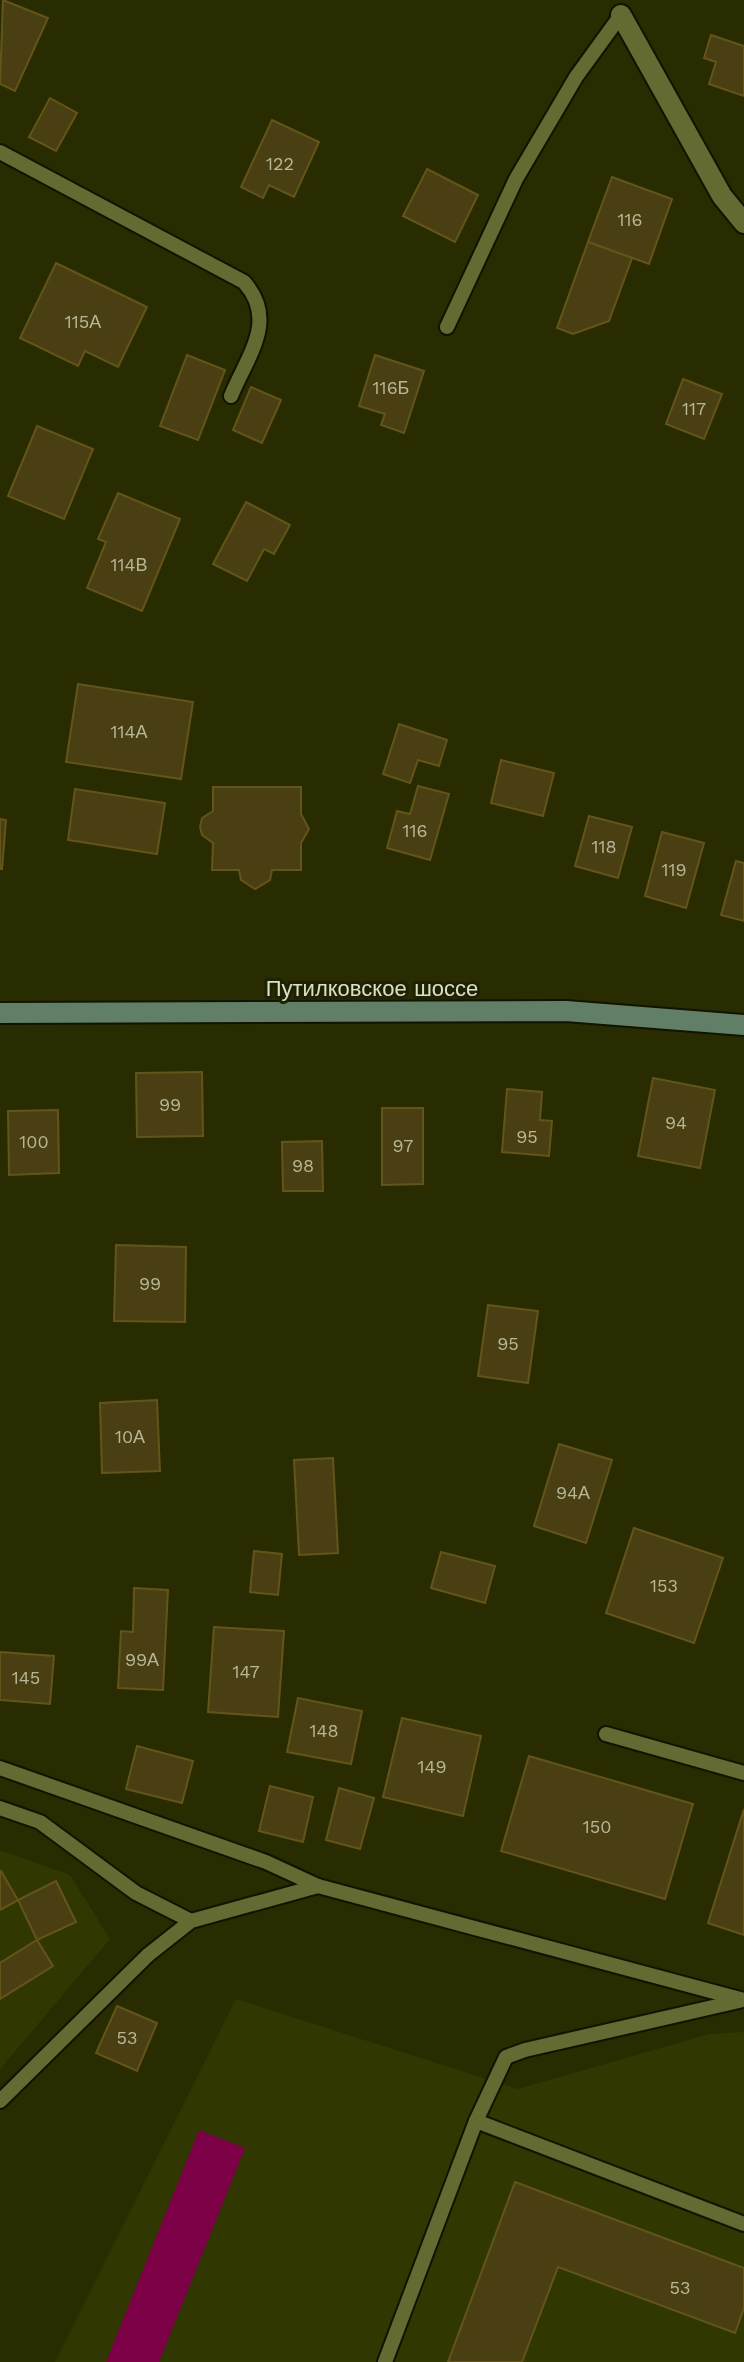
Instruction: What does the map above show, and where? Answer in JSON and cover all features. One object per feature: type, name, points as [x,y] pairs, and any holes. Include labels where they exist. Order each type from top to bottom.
[{"type":"main road","name":"Путилковское шоссе","points":[[0,1013],[566,1011],[744,1025]]},
{"type":"street","points":[[621,15],[722,196],[744,223]]},
{"type":"lane","points":[[447,327],[516,179],[576,77],[621,15]]},
{"type":"lane","points":[[0,152],[244,282],[258,297],[263,318],[231,396]]},
{"type":"lane","points":[[606,1734],[744,1773]]},
{"type":"lane","points":[[0,1768],[266,1862],[318,1886],[744,2000]]},
{"type":"lane","points":[[0,1808],[40,1822],[136,1893],[191,1921]]},
{"type":"lane","points":[[0,2101],[148,1955],[191,1921],[318,1886]]},
{"type":"lane","points":[[385,2362],[476,2121],[506,2057],[744,2000]]},
{"type":"lane","points":[[476,2121],[744,2224]]},
{"type":"shaded area","points":[[0,1850],[70,1875],[110,1939],[0,2069]]},
{"type":"shaded area","points":[[236,1999],[518,2089],[709,2034],[744,2032],[744,2362],[55,2362]]},
{"type":"shaded area","points":[[199,2130],[245,2148],[159,2362],[106,2362]]},
{"type":"building","points":[[3,0],[48,18],[15,91],[0,84]]},
{"type":"building","points":[[711,35],[744,46],[744,96],[709,84],[716,62],[704,58]]},
{"type":"building","points":[[50,98],[77,113],[56,151],[29,137]]},
{"type":"building","points":[[272,120],[319,142],[294,197],[269,185],[263,198],[241,187]]},
{"type":"building","points":[[427,169],[478,195],[455,242],[403,216]]},
{"type":"building","points":[[612,177],[672,199],[649,264],[588,242]]},
{"type":"building","points":[[588,242],[632,258],[609,321],[573,334],[557,328]]},
{"type":"building","points":[[56,263],[147,307],[118,367],[85,351],[78,366],[20,338]]},
{"type":"building","points":[[187,355],[225,370],[198,440],[160,426]]},
{"type":"building","points":[[375,355],[424,371],[404,433],[381,425],[385,414],[359,406]]},
{"type":"building","points":[[683,379],[722,394],[704,439],[666,424]]},
{"type":"building","points":[[251,387],[281,400],[262,443],[233,430]]},
{"type":"building","points":[[37,426],[93,449],[64,519],[8,496]]},
{"type":"building","points":[[118,493],[180,519],[142,611],[87,588],[106,542],[98,539]]},
{"type":"building","points":[[246,502],[290,525],[274,554],[264,549],[247,581],[213,564]]},
{"type":"building","points":[[78,684],[193,702],[181,779],[66,762]]},
{"type":"building","points":[[399,724],[447,740],[439,766],[418,760],[410,783],[383,774]]},
{"type":"building","points":[[501,760],[554,773],[543,816],[491,803]]},
{"type":"building","points":[[418,786],[449,794],[430,860],[387,848],[397,811],[410,814]]},
{"type":"building","points":[[213,787],[301,787],[301,814],[309,829],[301,843],[301,870],[272,870],[270,880],[255,889],[241,880],[239,870],[212,870],[213,843],[202,835],[200,827],[202,818],[213,811]]},
{"type":"building","points":[[75,789],[165,803],[157,854],[68,840]]},
{"type":"building","points":[[589,816],[632,827],[618,878],[575,866]]},
{"type":"building","points":[[0,819],[6,820],[2,869],[0,869]]},
{"type":"building","points":[[662,832],[704,843],[686,908],[645,896]]},
{"type":"building","points":[[736,861],[744,863],[744,921],[721,915]]},
{"type":"building","points":[[202,1072],[203,1136],[137,1137],[136,1073]]},
{"type":"building","points":[[653,1078],[715,1090],[700,1168],[638,1156]]},
{"type":"building","points":[[507,1089],[542,1092],[540,1120],[552,1121],[549,1156],[502,1152]]},
{"type":"building","points":[[382,1108],[423,1108],[423,1184],[382,1185]]},
{"type":"building","points":[[58,1110],[59,1173],[9,1175],[8,1111]]},
{"type":"building","points":[[322,1141],[323,1191],[283,1191],[282,1142]]},
{"type":"building","points":[[116,1245],[186,1247],[185,1322],[114,1321]]},
{"type":"building","points":[[488,1305],[538,1311],[528,1383],[478,1376]]},
{"type":"building","points":[[157,1400],[160,1471],[102,1473],[100,1403]]},
{"type":"building","points":[[559,1444],[612,1460],[586,1543],[534,1526]]},
{"type":"building","points":[[333,1458],[338,1553],[299,1555],[294,1460]]},
{"type":"building","points":[[634,1528],[723,1558],[694,1643],[606,1613]]},
{"type":"building","points":[[254,1551],[282,1554],[278,1595],[250,1592]]},
{"type":"building","points":[[441,1552],[495,1566],[485,1603],[431,1588]]},
{"type":"building","points":[[134,1588],[168,1590],[163,1690],[118,1688],[121,1631],[133,1632]]},
{"type":"building","points":[[214,1627],[284,1631],[278,1717],[208,1712]]},
{"type":"building","points":[[0,1652],[54,1656],[50,1704],[0,1700]]},
{"type":"building","points":[[298,1698],[362,1711],[351,1764],[287,1752]]},
{"type":"building","points":[[402,1718],[481,1736],[463,1816],[383,1797]]},
{"type":"building","points":[[137,1746],[193,1761],[182,1803],[126,1789]]},
{"type":"building","points":[[529,1756],[693,1804],[665,1899],[501,1851]]},
{"type":"building","points":[[270,1786],[313,1797],[303,1842],[259,1831]]},
{"type":"building","points":[[339,1788],[374,1798],[360,1849],[326,1840]]},
{"type":"building","points":[[744,1809],[744,1935],[708,1923]]},
{"type":"building","points":[[0,1872],[18,1900],[0,1910]]},
{"type":"building","points":[[56,1881],[76,1922],[37,1940],[18,1900]]},
{"type":"building","points":[[37,1940],[53,1966],[0,1999],[0,1963]]},
{"type":"building","points":[[117,2006],[157,2023],[137,2071],[96,2053]]},
{"type":"building","points":[[515,2182],[744,2268],[744,2308],[735,2333],[558,2267],[522,2362],[448,2362]]}]
